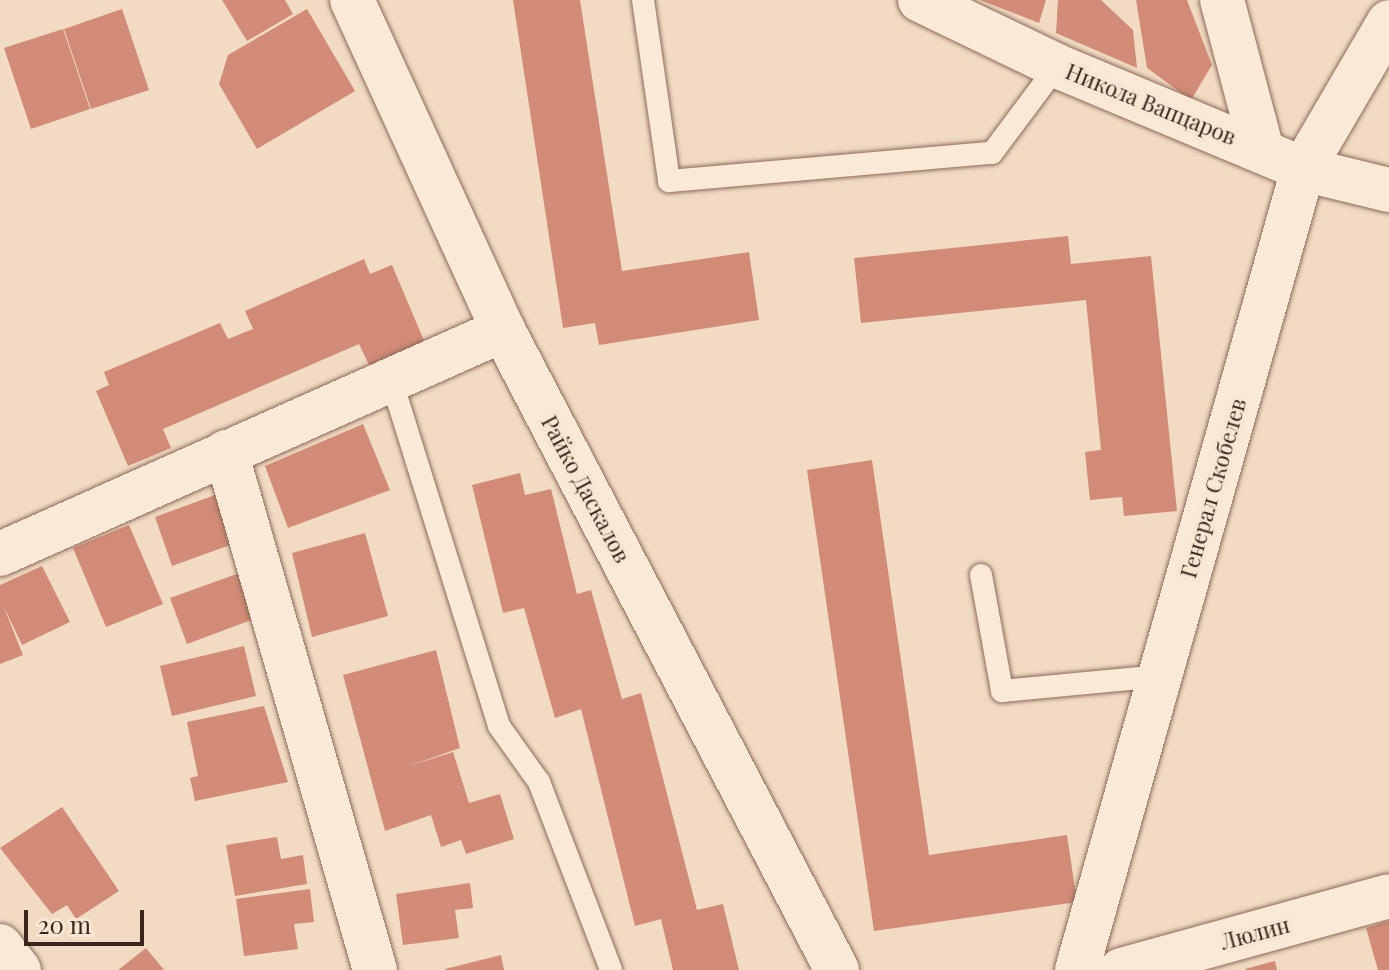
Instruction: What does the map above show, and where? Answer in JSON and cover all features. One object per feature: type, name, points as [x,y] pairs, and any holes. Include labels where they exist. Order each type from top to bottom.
[{"type":"street","name":"Райко Даскалов","points":[[352,0],[503,330],[837,970]]},
{"type":"street","name":"Никола Вапцаров","points":[[920,0],[1057,66],[1303,169],[1389,190]]},
{"type":"street","points":[[1222,0],[1262,150]]},
{"type":"street","name":"Генерал Скобелев","points":[[1077,970],[1303,169],[1389,22]]},
{"type":"street","points":[[0,554],[503,330]]},
{"type":"street","points":[[226,452],[375,970]]},
{"type":"street","name":"Люлин","points":[[1121,970],[1389,896]]},
{"type":"street","points":[[0,946],[19,970]]},
{"type":"lane","points":[[643,0],[669,181],[992,153],[1057,66]]},
{"type":"lane","points":[[391,379],[499,726],[539,782],[611,970]]},
{"type":"lane","points":[[981,575],[1002,691],[1160,676]]},
{"type":"building","points":[[222,0],[285,0],[293,14],[247,41]]},
{"type":"building","points":[[513,0],[580,0],[622,271],[749,252],[759,320],[599,345],[595,323],[563,328]]},
{"type":"building","points":[[980,0],[1046,0],[1039,23]]},
{"type":"building","points":[[1058,0],[1101,0],[1133,30],[1137,68],[1056,33]]},
{"type":"building","points":[[1136,0],[1187,0],[1212,65],[1191,100],[1147,68]]},
{"type":"building","points":[[122,9],[149,90],[91,109],[64,29]]},
{"type":"building","points":[[307,9],[355,91],[257,149],[219,84],[228,55]]},
{"type":"building","points":[[63,29],[90,109],[31,129],[4,48]]},
{"type":"building","points":[[1068,236],[1071,264],[1151,256],[1177,511],[1124,516],[1122,497],[1090,500],[1085,452],[1101,450],[1086,300],[861,323],[854,258]]},
{"type":"building","points":[[364,259],[370,274],[392,265],[425,343],[370,367],[359,344],[163,429],[171,448],[128,466],[96,391],[109,385],[104,372],[220,323],[228,339],[253,329],[245,311]]},
{"type":"building","points":[[363,424],[390,490],[288,528],[265,466]]},
{"type":"building","points":[[872,460],[929,855],[1067,835],[1077,902],[874,931],[807,470]]},
{"type":"building","points":[[520,473],[525,495],[551,489],[577,594],[591,590],[622,699],[641,693],[697,910],[723,904],[739,970],[673,970],[661,919],[635,926],[581,709],[555,718],[524,608],[503,613],[472,485]]},
{"type":"building","points":[[226,491],[244,540],[172,566],[155,517]]},
{"type":"building","points":[[129,525],[163,604],[106,627],[73,548]]},
{"type":"building","points":[[365,533],[388,616],[312,637],[292,553]]},
{"type":"building","points":[[42,566],[70,622],[22,645],[3,605],[23,655],[0,664],[0,585]]},
{"type":"building","points":[[245,571],[262,616],[187,644],[170,598]]},
{"type":"building","points":[[244,646],[256,696],[172,716],[160,666]]},
{"type":"building","points":[[436,650],[460,748],[406,767],[453,752],[469,803],[500,794],[514,839],[466,854],[461,840],[441,847],[431,815],[385,831],[343,675]]},
{"type":"building","points":[[264,706],[288,782],[195,801],[190,778],[198,776],[187,722]]},
{"type":"building","points":[[62,807],[119,891],[76,919],[67,905],[52,914],[0,848]]},
{"type":"building","points":[[277,837],[281,859],[303,855],[307,884],[235,896],[226,845]]},
{"type":"building","points":[[470,883],[473,908],[455,910],[459,938],[403,945],[396,894]]},
{"type":"building","points":[[310,889],[314,922],[294,924],[298,949],[244,956],[236,899]]},
{"type":"building","points":[[1389,921],[1389,970],[1378,970],[1366,928]]},
{"type":"building","points":[[146,948],[164,970],[118,970]]},
{"type":"building","points":[[501,955],[504,970],[445,969]]},
{"type":"building","points":[[1275,961],[1277,970],[1245,969]]}]
